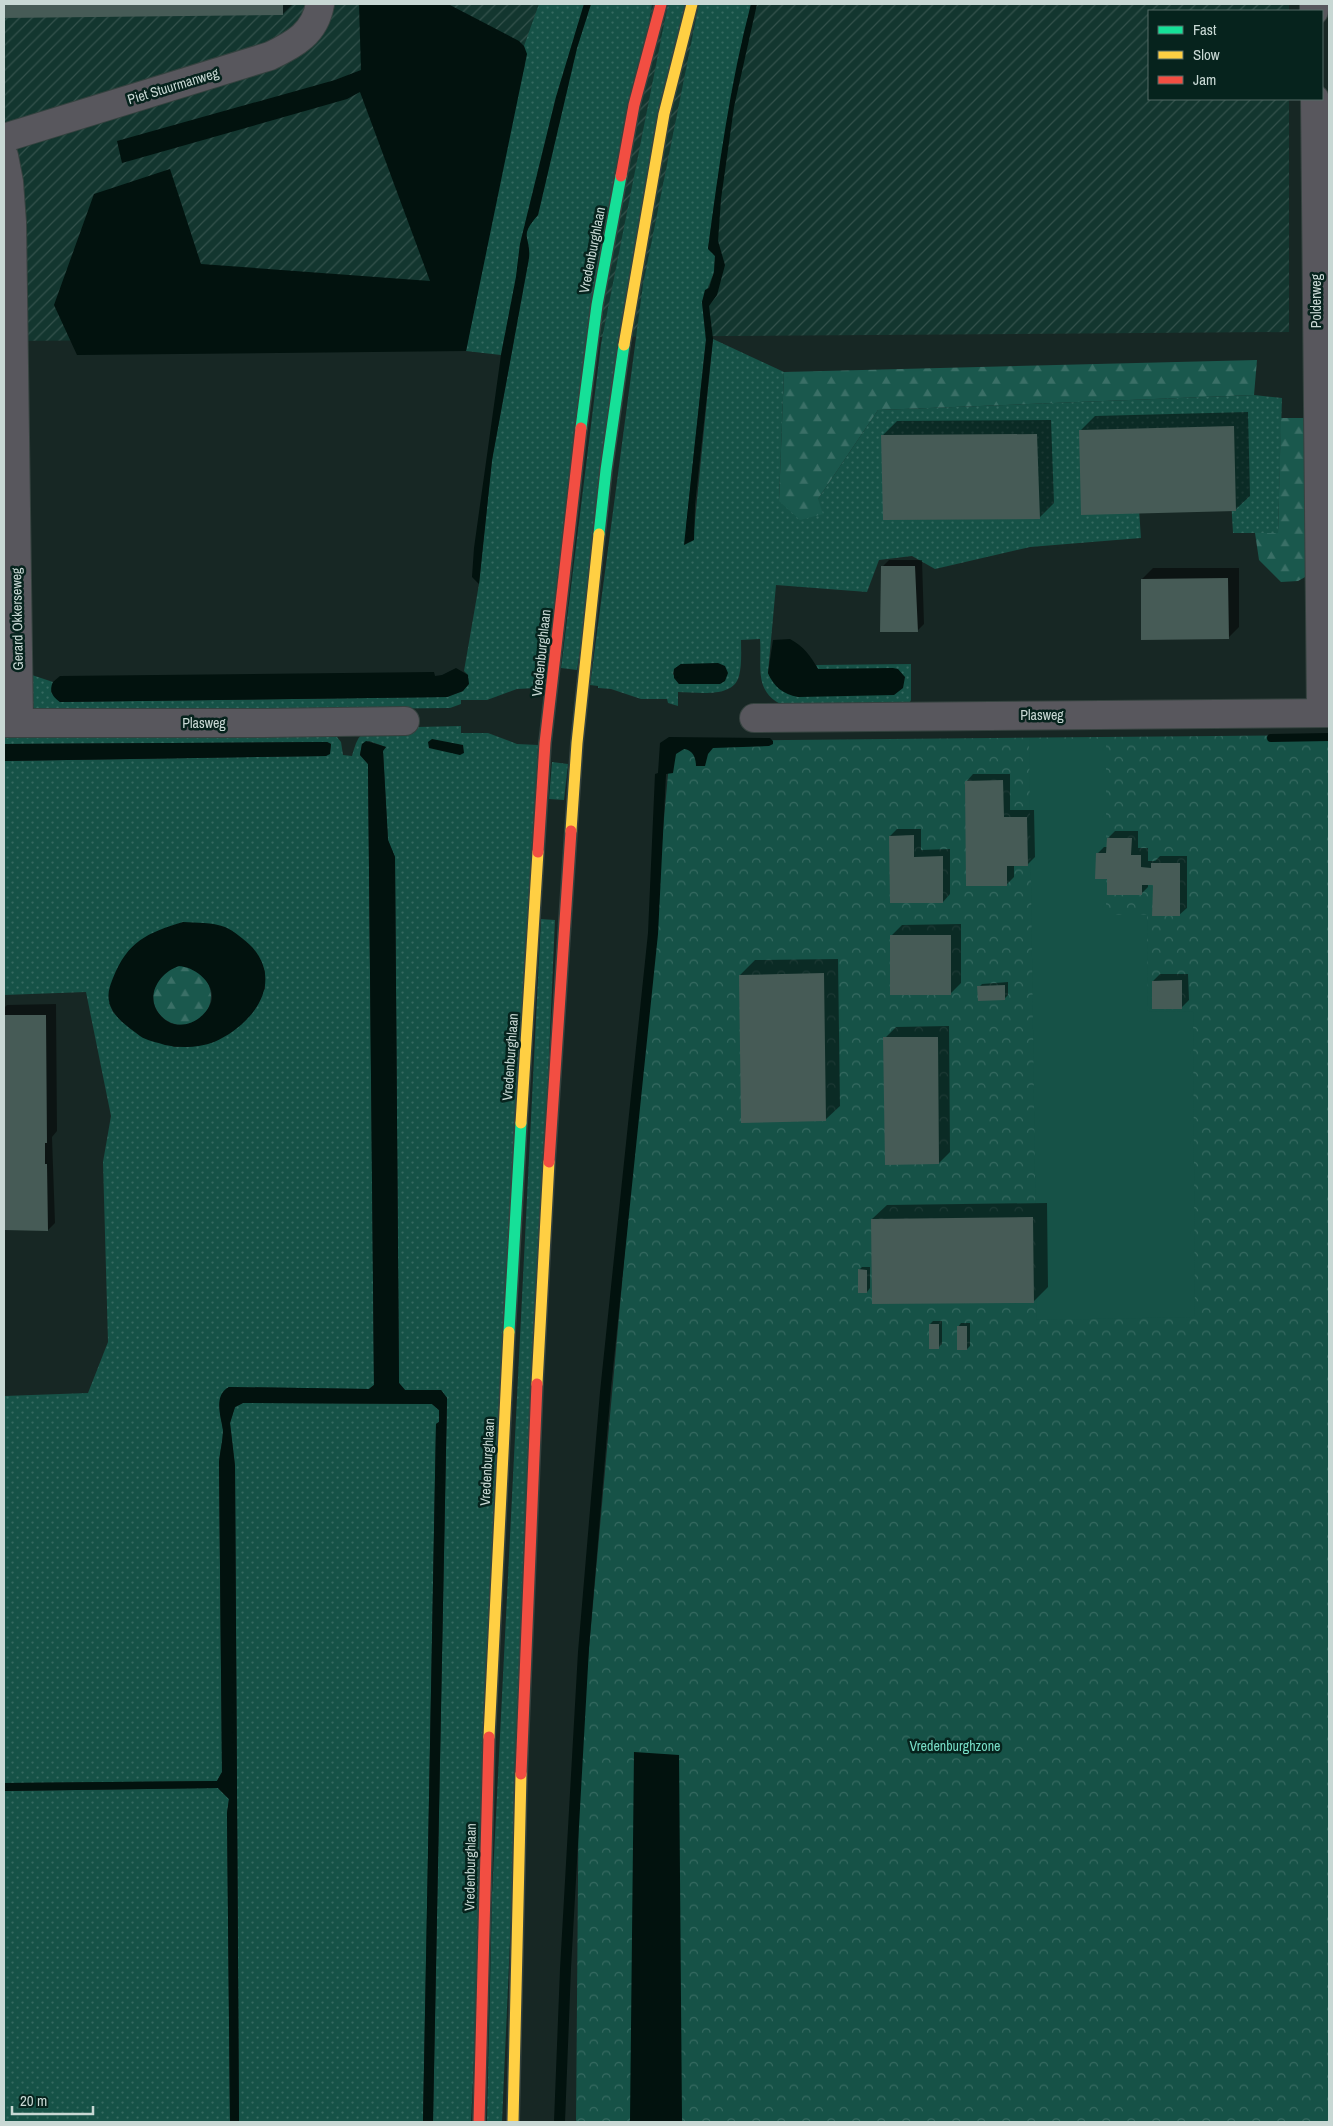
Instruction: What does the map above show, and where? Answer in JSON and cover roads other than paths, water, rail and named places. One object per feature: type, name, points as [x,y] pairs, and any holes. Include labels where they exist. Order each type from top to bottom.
[{"type":"street","name":"Piet Stuurmanweg","points":[[4,138],[270,56],[295,44],[309,30],[320,4]]},
{"type":"street","name":"Vredenburghlaan","points":[[479,2122],[488,1785],[510,1300],[545,743],[576,462],[597,305],[634,105],[661,4]]},
{"type":"street","points":[[513,2122],[520,1786],[541,1282],[577,743],[606,470],[629,310],[664,114],[692,4]]},
{"type":"street","name":"Polderweg","points":[[1315,100],[1325,713]]},
{"type":"street","name":"Gerard Okkerseweg","points":[[4,156],[9,182],[12,222],[11,723]]},
{"type":"street","name":"Plasweg","points":[[754,718],[1325,713]]},
{"type":"street","name":"Plasweg","points":[[11,723],[405,721]]},
{"type":"waterway","points":[[1271,738],[1329,737]]},
{"type":"park label","name":"Vredenburghzone","points":[[955,1746]]}]
